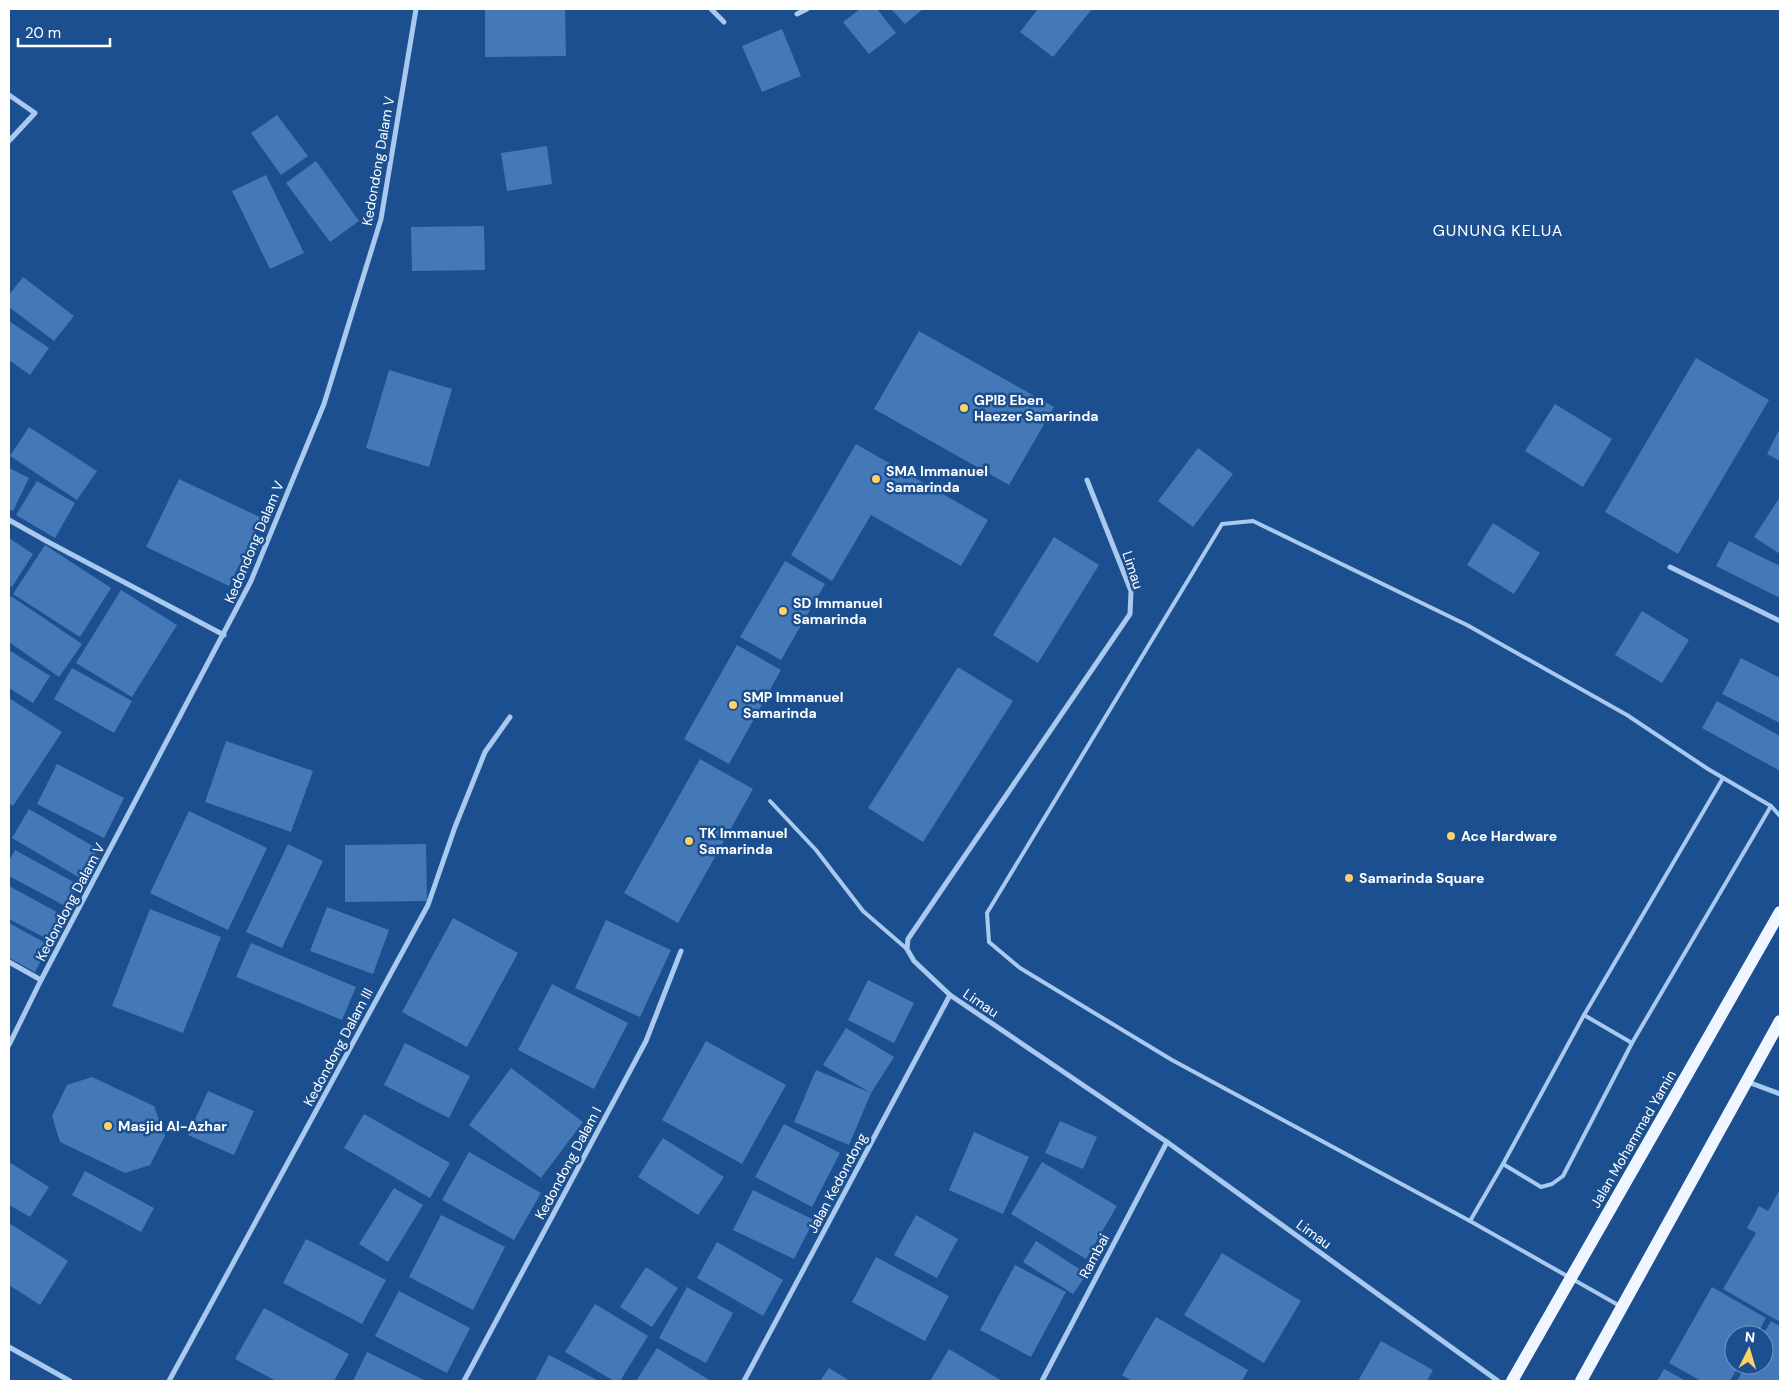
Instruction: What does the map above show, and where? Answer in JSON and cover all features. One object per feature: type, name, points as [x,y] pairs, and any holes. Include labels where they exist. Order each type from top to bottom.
[{"type":"main road","name":"Jalan Mohammad Yamin","points":[[1512,1381],[1780,912]]},
{"type":"main road","points":[[1581,1381],[1746,1082],[1760,1060],[1780,1020]]},
{"type":"street","points":[[711,9],[724,22]]},
{"type":"street","points":[[797,14],[807,9]]},
{"type":"street","name":"Kedondong Dalam V","points":[[9,1045],[41,980],[251,582],[324,404],[381,219],[416,10]]},
{"type":"street","points":[[9,95],[35,113],[9,141]]},
{"type":"street","name":"Limau","points":[[1087,480],[1131,591],[1130,614],[908,939],[907,949],[914,961],[950,995],[1167,1142],[1498,1381]]},
{"type":"street","points":[[9,520],[224,635]]},
{"type":"street","points":[[1670,567],[1780,621]]},
{"type":"street","name":"Kedondong Dalam III","points":[[169,1381],[428,905],[454,827],[485,752],[510,716]]},
{"type":"street","name":"Kedondong Dalam I","points":[[464,1381],[646,1041],[681,951]]},
{"type":"street","points":[[9,962],[41,980]]},
{"type":"street","name":"Jalan Kedondong","points":[[744,1381],[950,995]]},
{"type":"street","points":[[1746,1082],[1780,1094]]},
{"type":"street","name":"Rambai","points":[[1042,1381],[1167,1142]]},
{"type":"street","points":[[9,1346],[70,1381]]},
{"type":"lane","points":[[1622,1307],[1470,1221],[1172,1060],[1020,968],[989,942],[987,913],[1222,524],[1253,521],[1467,625],[1627,715],[1723,778],[1771,806],[1780,816]]},
{"type":"lane","points":[[1470,1221],[1584,1015],[1723,778]]},
{"type":"lane","points":[[770,801],[816,850],[863,911],[907,949]]},
{"type":"lane","points":[[1503,1164],[1540,1187],[1552,1184],[1563,1176],[1632,1043],[1771,806]]},
{"type":"lane","points":[[1584,1015],[1632,1043]]},
{"type":"building","points":[[485,9],[565,9],[566,56],[485,57]]},
{"type":"building","points":[[860,9],[877,9],[896,33],[869,54],[843,22]]},
{"type":"building","points":[[891,9],[923,9],[905,24]]},
{"type":"building","points":[[1038,9],[1092,9],[1053,57],[1020,32]]},
{"type":"building","points":[[782,29],[801,76],[762,92],[742,46]]},
{"type":"building","points":[[277,115],[308,156],[281,175],[251,133]]},
{"type":"building","points":[[547,146],[552,184],[507,191],[501,153]]},
{"type":"building","points":[[316,161],[359,221],[330,242],[286,183]]},
{"type":"building","points":[[266,175],[304,253],[270,269],[232,191]]},
{"type":"building","points":[[484,226],[485,270],[412,271],[411,227]]},
{"type":"building","points":[[23,277],[74,316],[54,341],[9,307],[9,295]]},
{"type":"building","points":[[9,321],[49,348],[30,375],[9,360]]},
{"type":"building","name":"GPIB Eben Haezer Samarinda","points":[[919,331],[1054,407],[1009,485],[874,409]]},
{"type":"building","points":[[1696,358],[1769,400],[1678,554],[1605,512]]},
{"type":"building","points":[[389,370],[452,389],[429,467],[366,448]]},
{"type":"building","points":[[1555,404],[1612,439],[1583,487],[1525,451]]},
{"type":"building","points":[[29,427],[97,471],[77,500],[10,456]]},
{"type":"building","points":[[1780,428],[1780,461],[1767,454]]},
{"type":"building","name":"SMA Immanuel Samarinda","points":[[856,444],[988,520],[961,566],[871,515],[832,581],[791,555]]},
{"type":"building","points":[[1198,448],[1233,474],[1193,527],[1158,501]]},
{"type":"building","points":[[9,468],[29,478],[13,511],[9,509]]},
{"type":"building","points":[[179,479],[262,518],[229,586],[146,547]]},
{"type":"building","points":[[37,481],[75,503],[55,538],[16,515]]},
{"type":"building","points":[[1780,497],[1780,554],[1754,537]]},
{"type":"building","points":[[1493,523],[1540,553],[1514,594],[1467,565]]},
{"type":"building","points":[[1054,537],[1099,565],[1038,663],[993,635]]},
{"type":"building","points":[[9,538],[33,554],[12,587],[9,585]]},
{"type":"building","points":[[1729,541],[1780,566],[1780,598],[1716,566]]},
{"type":"building","points":[[45,545],[111,588],[80,637],[13,594]]},
{"type":"building","name":"SD Immanuel Samarinda","points":[[785,561],[825,584],[781,660],[740,637]]},
{"type":"building","points":[[121,590],[177,625],[132,697],[76,663]]},
{"type":"building","points":[[11,596],[82,644],[59,677],[9,642],[9,600]]},
{"type":"building","points":[[1642,611],[1689,640],[1662,683],[1615,655]]},
{"type":"building","name":"SMP Immanuel Samarinda","points":[[737,645],[781,670],[729,764],[684,739]]},
{"type":"building","points":[[9,650],[50,676],[33,703],[9,688]]},
{"type":"building","points":[[1741,658],[1780,678],[1780,723],[1722,694]]},
{"type":"building","points":[[958,667],[1013,701],[923,842],[868,808]]},
{"type":"building","points":[[72,668],[132,701],[114,733],[54,699]]},
{"type":"building","points":[[9,698],[62,732],[13,806],[9,803]]},
{"type":"building","points":[[1717,701],[1780,736],[1780,771],[1702,728]]},
{"type":"building","points":[[226,741],[313,771],[291,832],[205,802]]},
{"type":"building","name":"TK Immanuel Samarinda","points":[[700,759],[753,789],[678,923],[624,893]]},
{"type":"building","points":[[57,764],[124,798],[104,838],[37,804]]},
{"type":"building","points":[[29,809],[98,849],[80,878],[12,838]]},
{"type":"building","points":[[189,811],[267,848],[228,930],[150,893]]},
{"type":"building","points":[[288,844],[323,861],[282,948],[246,932]]},
{"type":"building","points":[[426,844],[427,901],[345,902],[345,845]]},
{"type":"building","points":[[15,850],[79,885],[67,907],[9,876],[9,861]]},
{"type":"building","points":[[9,886],[66,917],[53,942],[9,919]]},
{"type":"building","points":[[327,907],[389,930],[373,974],[310,951]]},
{"type":"building","points":[[150,909],[221,937],[183,1033],[112,1006]]},
{"type":"building","points":[[453,918],[518,953],[467,1047],[402,1012]]},
{"type":"building","points":[[606,920],[671,950],[640,1017],[575,988]]},
{"type":"building","points":[[9,923],[49,945],[35,972],[9,958]]},
{"type":"building","points":[[251,943],[356,987],[342,1020],[236,977]]},
{"type":"building","points":[[868,980],[914,1003],[894,1043],[848,1020]]},
{"type":"building","points":[[552,984],[628,1023],[594,1089],[518,1050]]},
{"type":"building","points":[[846,1028],[894,1057],[871,1093],[823,1065]]},
{"type":"building","points":[[706,1041],[786,1085],[742,1164],[662,1120]]},
{"type":"building","points":[[405,1043],[470,1076],[449,1118],[384,1085]]},
{"type":"building","points":[[511,1068],[583,1122],[541,1178],[469,1125]]},
{"type":"building","points":[[816,1070],[871,1093],[849,1145],[794,1122]]},
{"type":"building","name":"Masjid Al-Azhar","points":[[92,1077],[154,1106],[165,1136],[150,1165],[125,1173],[60,1142],[52,1116],[67,1085]]},
{"type":"building","points":[[208,1091],[254,1111],[234,1155],[188,1135]]},
{"type":"building","points":[[364,1114],[450,1163],[430,1198],[344,1148]]},
{"type":"building","points":[[1060,1121],[1097,1137],[1083,1169],[1045,1153]]},
{"type":"building","points":[[784,1124],[840,1153],[812,1207],[755,1177]]},
{"type":"building","points":[[974,1132],[1029,1157],[1003,1214],[949,1190]]},
{"type":"building","points":[[663,1138],[724,1177],[698,1215],[638,1177]]},
{"type":"building","points":[[469,1152],[541,1193],[514,1240],[442,1200]]},
{"type":"building","points":[[9,1162],[49,1187],[30,1217],[9,1205]]},
{"type":"building","points":[[1042,1162],[1117,1206],[1086,1259],[1011,1214]]},
{"type":"building","points":[[85,1171],[154,1208],[141,1232],[72,1195]]},
{"type":"building","points":[[394,1188],[423,1205],[388,1262],[359,1244]]},
{"type":"building","points":[[1780,1189],[1780,1322],[1723,1289],[1756,1233],[1747,1228],[1759,1206],[1768,1211]]},
{"type":"building","points":[[753,1190],[814,1220],[794,1259],[733,1230]]},
{"type":"building","points":[[441,1215],[505,1247],[473,1310],[409,1277]]},
{"type":"building","points":[[916,1215],[958,1239],[937,1278],[894,1255]]},
{"type":"building","points":[[9,1223],[68,1261],[40,1305],[9,1285]]},
{"type":"building","points":[[306,1239],[386,1280],[362,1324],[283,1283]]},
{"type":"building","points":[[1036,1241],[1087,1274],[1073,1294],[1023,1262]]},
{"type":"building","points":[[717,1242],[783,1280],[763,1316],[697,1278]]},
{"type":"building","points":[[1222,1253],[1301,1301],[1264,1363],[1184,1315]]},
{"type":"building","points":[[876,1257],[949,1296],[925,1341],[852,1302]]},
{"type":"building","points":[[1015,1265],[1066,1292],[1031,1357],[980,1330]]},
{"type":"building","points":[[646,1267],[678,1288],[652,1327],[620,1307]]},
{"type":"building","points":[[687,1287],[733,1313],[706,1363],[659,1338]]},
{"type":"building","points":[[1712,1287],[1766,1318],[1762,1325],[1724,1325],[1724,1375],[1733,1375],[1730,1381],[1701,1381],[1669,1363]]},
{"type":"building","points":[[399,1291],[470,1328],[447,1373],[375,1336]]},
{"type":"building","points":[[595,1304],[648,1336],[620,1381],[614,1381],[565,1352]]},
{"type":"building","points":[[264,1308],[349,1354],[334,1381],[276,1381],[235,1359]]},
{"type":"building","points":[[1156,1317],[1248,1370],[1242,1381],[1132,1381],[1122,1375]]},
{"type":"building","points":[[1771,1321],[1780,1326],[1780,1381],[1737,1381],[1740,1375],[1774,1375],[1774,1325],[1769,1325]]},
{"type":"building","points":[[1381,1341],[1433,1370],[1427,1381],[1358,1381]]},
{"type":"building","points":[[657,1348],[711,1381],[636,1381]]},
{"type":"building","points":[[949,1349],[1002,1381],[930,1381]]},
{"type":"building","points":[[367,1352],[426,1381],[353,1381]]},
{"type":"building","points":[[549,1355],[599,1381],[535,1381]]},
{"type":"building","points":[[829,1368],[850,1381],[820,1381]]},
{"type":"building","points":[[1664,1369],[1686,1381],[1657,1381]]},
{"type":"place","name":"GPIB Eben Haezer Samarinda","points":[[964,408]]},
{"type":"place","name":"SMA Immanuel Samarinda","points":[[876,479]]},
{"type":"place","name":"SD Immanuel Samarinda","points":[[783,611]]},
{"type":"place","name":"SMP Immanuel Samarinda","points":[[733,705]]},
{"type":"place","name":"Ace Hardware","points":[[1451,836]]},
{"type":"place","name":"TK Immanuel Samarinda","points":[[689,841]]},
{"type":"place","name":"Samarinda Square","points":[[1349,878]]},
{"type":"place","name":"Masjid Al-Azhar","points":[[108,1126]]},
{"type":"district","name":"GUNUNG KELUA","points":[[1498,230]]}]
